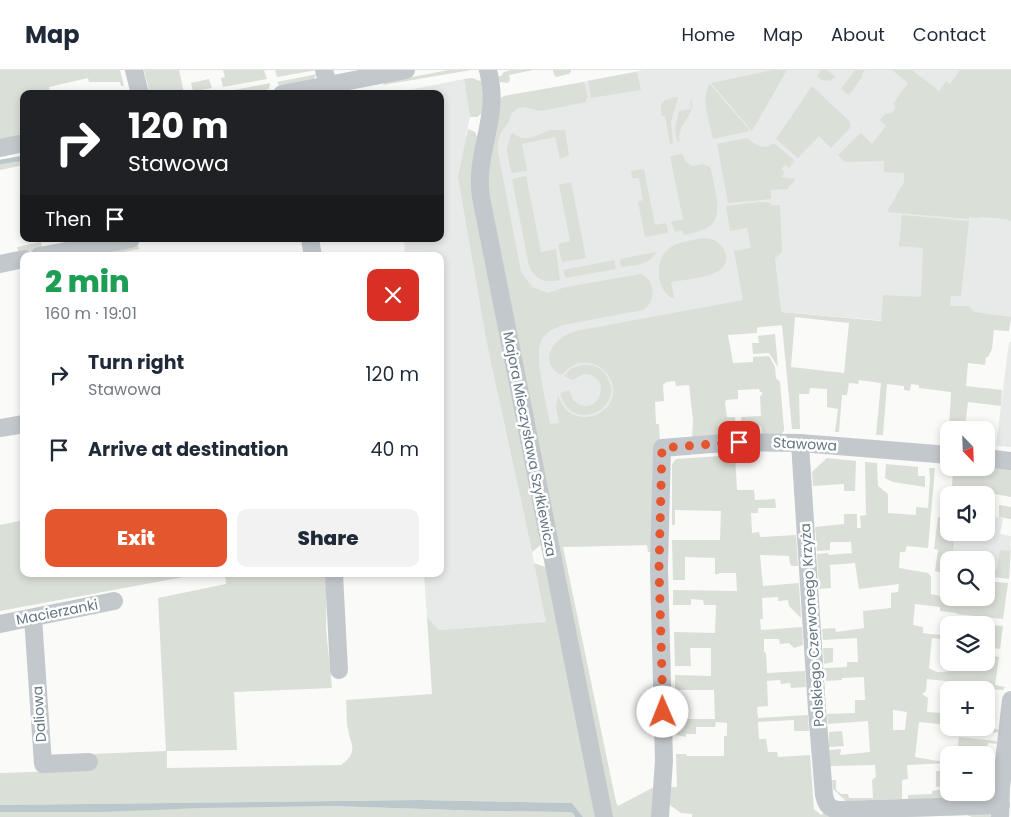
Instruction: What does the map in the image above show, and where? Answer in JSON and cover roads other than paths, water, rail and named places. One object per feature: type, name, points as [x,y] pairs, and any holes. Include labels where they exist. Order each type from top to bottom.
[{"type":"street","points":[[134,70],[139,90]]},
{"type":"street","points":[[293,90],[326,78],[406,70]]},
{"type":"street","name":"Majora Mieczysława Szyłkiewicza","points":[[488,70],[492,104],[480,165],[480,192],[604,817]]},
{"type":"street","points":[[0,148],[20,144]]},
{"type":"street","points":[[61,252],[115,242]]},
{"type":"street","points":[[0,264],[20,260]]},
{"type":"street","points":[[0,428],[20,425]]},
{"type":"street","name":"Stawowa","points":[[660,817],[664,762],[659,568],[662,448],[736,442],[800,443],[940,454]]},
{"type":"street","name":"Polskiego Czerwonego Krzyża","points":[[800,443],[817,710],[824,795],[828,806],[841,810],[1001,811]]},
{"type":"street","points":[[995,459],[1011,461]]},
{"type":"street","points":[[334,577],[339,670]]},
{"type":"street","name":"Macierzanki","points":[[0,624],[114,601]]},
{"type":"street","name":"Daliowa","points":[[33,618],[43,764],[89,762]]},
{"type":"street","points":[[1001,811],[1001,788],[1011,700]]},
{"type":"waterway","points":[[0,162],[20,159]]}]
